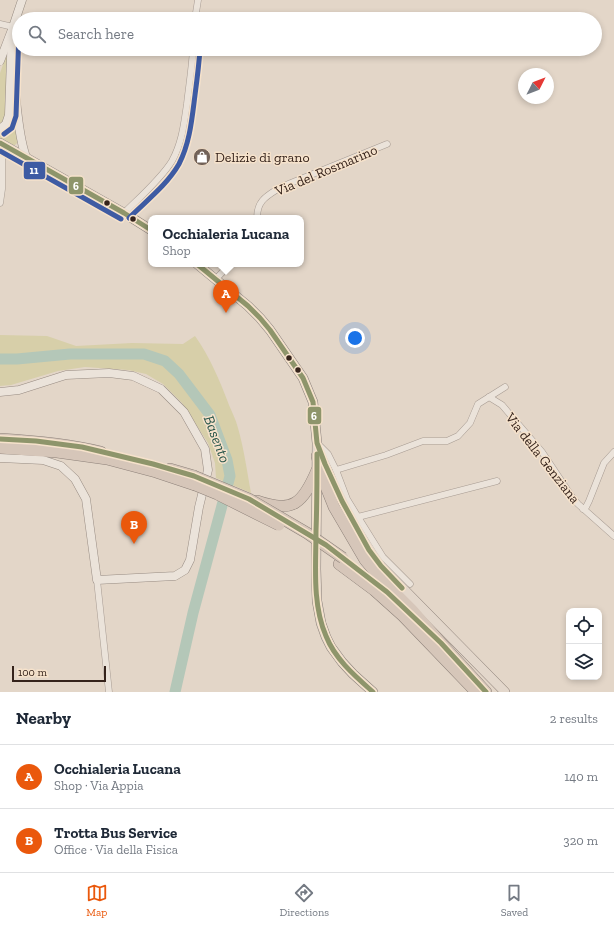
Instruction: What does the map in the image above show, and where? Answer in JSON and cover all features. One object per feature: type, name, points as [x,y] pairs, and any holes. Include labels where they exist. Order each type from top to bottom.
[{"type":"highway","points":[[0,439],[82,448],[153,464],[249,499],[278,507],[293,504],[306,494],[317,470]]},
{"type":"highway","points":[[0,448],[57,452],[107,459],[194,480],[218,494],[278,524],[321,551],[341,561]]},
{"type":"highway","points":[[317,456],[322,477],[334,507],[365,560],[380,578],[412,610],[470,692]]},
{"type":"highway","points":[[249,499],[307,533],[438,646],[486,692]]},
{"type":"highway","points":[[438,646],[476,692]]},
{"type":"main road","points":[[1,143],[148,228]]},
{"type":"main road","points":[[201,267],[248,306],[260,318],[303,378],[314,402],[317,443],[317,601],[321,623],[331,647],[342,662],[373,692]]},
{"type":"main road","points":[[317,443],[325,464],[352,520],[369,550],[381,566],[505,692]]},
{"type":"street","points":[[18,12],[22,0]]},
{"type":"street","points":[[196,12],[198,0]]},
{"type":"street","points":[[0,24],[12,28]]},
{"type":"street","points":[[0,61],[12,31]]},
{"type":"street","points":[[0,129],[6,124],[9,115],[12,56]]},
{"type":"street","points":[[124,213],[160,177],[172,161],[180,146],[192,56]]},
{"type":"street","points":[[12,62],[21,139],[26,157]]},
{"type":"street","points":[[0,203],[2,189],[1,143]]},
{"type":"street","name":"Via del Rosmarino","points":[[258,215],[257,209],[265,197],[281,187],[387,144]]},
{"type":"street","points":[[216,279],[227,267]]},
{"type":"street","points":[[0,392],[19,390],[66,375],[109,373],[133,376],[161,389],[184,412],[205,449],[208,470],[199,507],[190,560],[185,570],[175,576],[97,580]]},
{"type":"street","points":[[336,470],[386,456],[423,441],[446,441],[458,436],[470,424],[478,404],[504,387]]},
{"type":"street","name":"Via della Genziana","points":[[489,397],[502,405],[522,428],[542,452],[572,497],[583,509],[589,501],[604,463],[614,452]]},
{"type":"street","points":[[317,443],[328,454],[347,499],[383,557],[410,584]]},
{"type":"street","points":[[0,458],[43,460],[61,466],[75,479],[86,499],[97,580],[109,692]]},
{"type":"street","points":[[358,517],[497,481]]},
{"type":"street","points":[[583,509],[614,536]]},
{"type":"shaded area","points":[[6,56],[6,117],[0,126],[0,73]]},
{"type":"shaded area","points":[[13,87],[18,142],[15,145],[0,138],[0,134],[8,126]]},
{"type":"shaded area","points":[[0,335],[47,336],[76,346],[132,343],[183,344],[195,336],[214,369],[236,422],[244,452],[251,493],[216,478],[215,463],[208,443],[182,403],[163,384],[146,374],[128,370],[85,367],[58,371],[11,385],[0,386]]},
{"type":"waterway","name":"Basento","points":[[0,359],[17,359],[70,354],[144,354],[165,361],[179,374],[210,415],[227,460],[230,476],[193,613],[175,692]]},
{"type":"transit line","name":"11","points":[[4,134],[12,128],[16,116],[18,56]]},
{"type":"transit line","name":"11","points":[[129,218],[169,179],[183,156],[192,121],[199,56]]},
{"type":"transit line","name":"6","points":[[0,143],[148,228]]},
{"type":"transit line","name":"11","points":[[0,151],[121,219]]},
{"type":"transit line","name":"6","points":[[201,267],[248,306],[260,318],[303,378],[313,402],[317,443],[342,501],[369,550],[381,566],[402,588]]},
{"type":"transit line","name":"6","points":[[0,439],[36,441],[82,447],[153,464],[194,476],[249,499],[326,545],[387,592],[441,643],[486,692]]},
{"type":"transit line","name":"6","points":[[317,454],[315,571],[317,598],[322,624],[326,636],[340,660],[373,692]]},
{"type":"place","name":"Delizie di grano","points":[[202,157]]},
{"type":"place","name":"Occhialeria Lucana","points":[[226,313]]},
{"type":"place","name":"Trotta Bus Service","points":[[134,544]]}]
